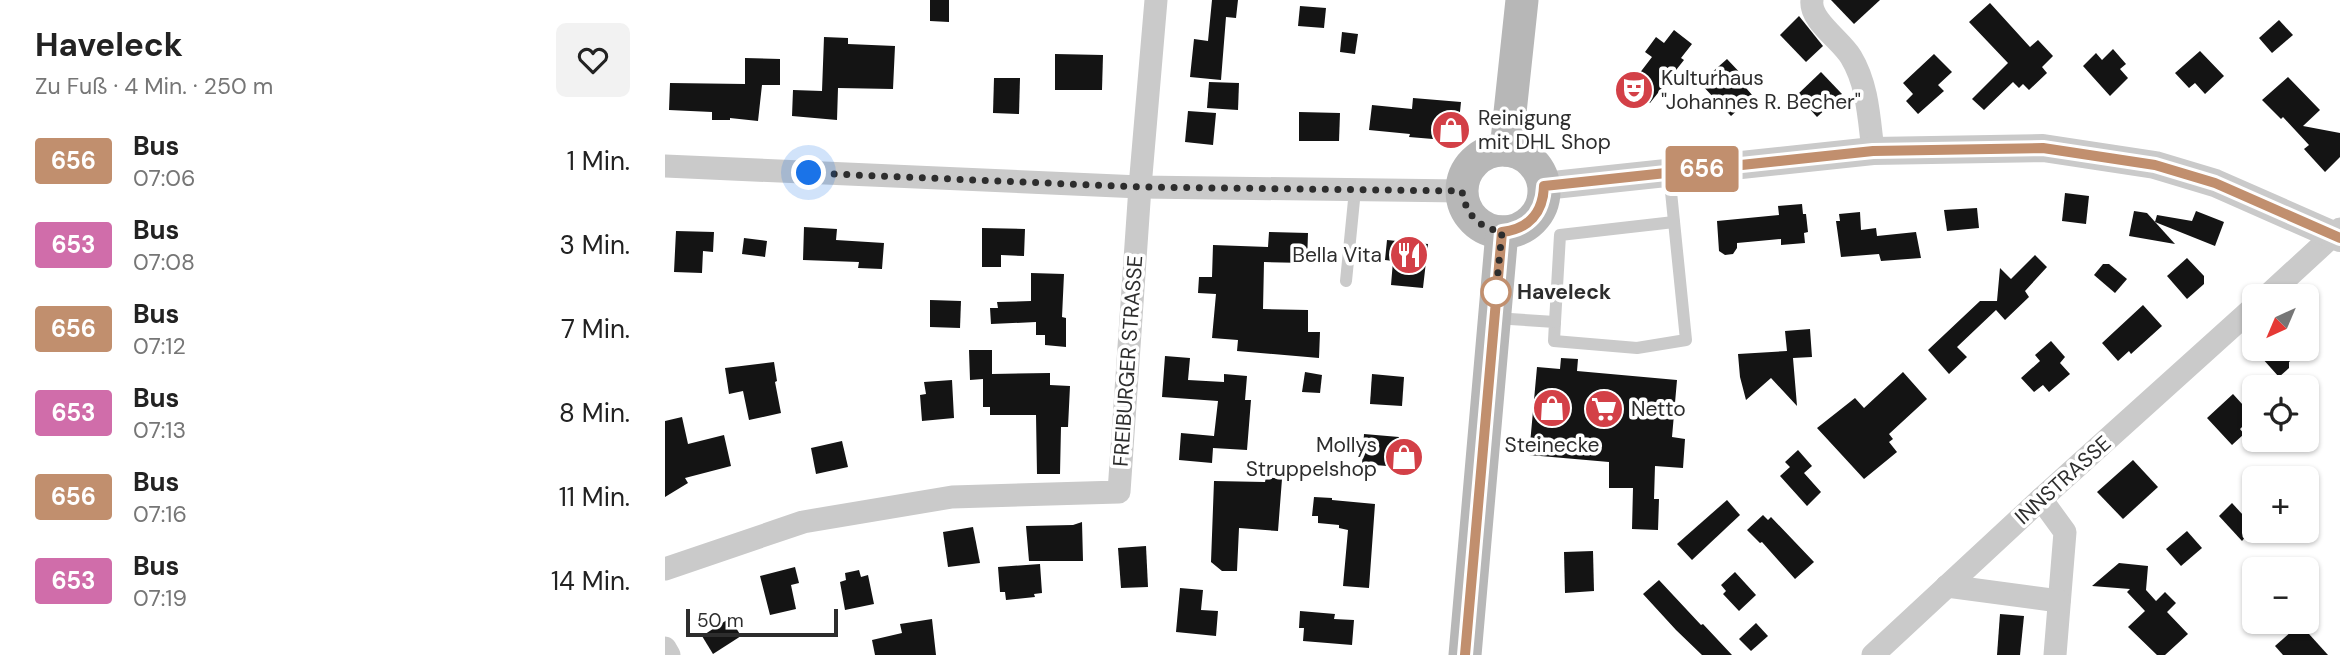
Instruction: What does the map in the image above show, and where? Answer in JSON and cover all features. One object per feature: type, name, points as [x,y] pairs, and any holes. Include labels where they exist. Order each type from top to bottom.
[{"type":"main road","points":[[1506,150],[1522,0]]},
{"type":"main road","points":[[1506,150],[1532,161],[1544,186],[1538,213],[1516,230],[1502,232],[1490,230],[1470,215],[1464,204],[1462,191],[1471,166],[1493,151],[1506,150]]},
{"type":"main road","points":[[1465,655],[1502,232]]},
{"type":"street","points":[[1140,187],[1157,0]]},
{"type":"street","points":[[1812,0],[1811,6],[1817,17],[1851,56],[1866,95],[1873,151]]},
{"type":"street","points":[[1544,186],[1873,151],[2043,148],[2155,165],[2215,183],[2338,234],[2281,284]]},
{"type":"street","points":[[665,166],[1140,187],[1462,191]]},
{"type":"street","name":"FREIBURGER STRASSE","points":[[665,569],[803,522],[952,497],[1119,492],[1140,187]]},
{"type":"street","name":"INNSTRASSE","points":[[1873,655],[2242,318]]},
{"type":"street","points":[[2041,499],[2065,532],[2055,655]]},
{"type":"street","points":[[1947,586],[2059,601]]},
{"type":"street","points":[[665,648],[670,655]]},
{"type":"lane","points":[[1669,172],[1686,340],[1637,348],[1554,341],[1560,235],[1674,222]]},
{"type":"lane","points":[[1346,281],[1355,190]]},
{"type":"lane","points":[[1494,318],[1555,322]]},
{"type":"building","points":[[930,0],[949,0],[949,22],[930,21]]},
{"type":"building","points":[[1212,0],[1238,0],[1236,18],[1226,17],[1221,80],[1190,77],[1194,39],[1208,41]]},
{"type":"building","points":[[1831,0],[1880,0],[1854,24]]},
{"type":"building","points":[[1990,3],[2030,47],[2038,40],[2053,56],[2042,67],[2047,73],[2029,90],[2023,84],[2019,88],[2013,82],[1984,110],[1972,99],[2008,63],[1969,22]]},
{"type":"building","points":[[1300,6],[1326,8],[1324,28],[1298,26]]},
{"type":"building","points":[[1799,16],[1823,46],[1806,62],[1780,35]]},
{"type":"building","points":[[2279,20],[2293,35],[2272,53],[2259,38]]},
{"type":"building","points":[[1674,30],[1692,44],[1681,58],[1684,60],[1650,103],[1629,87],[1652,57],[1645,52],[1656,37],[1664,43]]},
{"type":"building","points":[[1342,32],[1358,34],[1355,54],[1340,52]]},
{"type":"building","points":[[824,37],[848,38],[848,44],[895,46],[893,89],[838,88],[837,120],[792,116],[793,90],[822,91]]},
{"type":"building","points":[[2113,49],[2126,64],[2120,69],[2128,78],[2110,96],[2083,66],[2096,53],[2102,60]]},
{"type":"building","points":[[2200,51],[2224,76],[2205,94],[2195,83],[2189,88],[2175,73]]},
{"type":"building","points":[[1055,54],[1103,55],[1102,90],[1055,90]]},
{"type":"building","points":[[1934,54],[1952,72],[1938,85],[1944,91],[1918,114],[1906,101],[1913,94],[1903,83]]},
{"type":"building","points":[[745,58],[780,59],[780,85],[762,85],[758,121],[730,118],[712,120],[712,112],[669,110],[670,83],[745,84]]},
{"type":"building","points":[[1727,59],[1744,77],[1740,81],[1753,96],[1731,116],[1700,83]]},
{"type":"building","points":[[1821,72],[1842,94],[1817,117],[1797,95]]},
{"type":"building","points":[[2288,77],[2320,110],[2303,126],[2340,133],[2340,157],[2325,172],[2304,149],[2309,145],[2283,117],[2281,119],[2262,100]]},
{"type":"building","points":[[994,78],[1020,78],[1019,114],[993,113]]},
{"type":"building","points":[[1209,82],[1239,83],[1238,110],[1207,108]]},
{"type":"building","points":[[1413,98],[1461,102],[1457,141],[1369,130],[1372,105],[1412,109]]},
{"type":"building","points":[[1188,111],[1216,113],[1213,145],[1185,142]]},
{"type":"building","points":[[1299,112],[1340,113],[1339,141],[1299,141]]},
{"type":"building","points":[[2065,193],[2089,196],[2086,224],[2062,221]]},
{"type":"building","points":[[1802,204],[1808,232],[1804,233],[1805,243],[1781,245],[1781,239],[1737,243],[1733,254],[1725,255],[1719,251],[1717,221],[1779,215],[1778,206]]},
{"type":"building","points":[[1977,208],[1979,228],[1947,231],[1944,210]]},
{"type":"building","points":[[2134,211],[2147,213],[2175,244],[2129,236]]},
{"type":"building","points":[[2196,211],[2224,222],[2215,246],[2155,222],[2157,215],[2192,221]]},
{"type":"building","points":[[1860,212],[1861,230],[1876,228],[1877,236],[1916,232],[1921,258],[1881,261],[1879,254],[1841,257],[1836,221],[1840,221],[1839,214]]},
{"type":"building","points":[[804,227],[837,229],[836,240],[884,243],[882,269],[858,268],[859,262],[803,260]]},
{"type":"building","points":[[982,228],[1025,229],[1024,256],[1001,255],[1001,267],[982,267]]},
{"type":"building","points":[[676,231],[714,232],[713,252],[703,251],[702,273],[674,272]]},
{"type":"building","points":[[1269,232],[1308,233],[1307,263],[1264,262],[1263,309],[1308,310],[1308,332],[1320,332],[1319,358],[1237,351],[1238,340],[1212,338],[1216,294],[1198,293],[1199,277],[1212,277],[1213,245],[1268,247]]},
{"type":"building","points":[[744,238],[767,241],[765,257],[742,254]]},
{"type":"building","points":[[1387,240],[1428,244],[1423,288],[1391,285],[1393,261],[1385,260]]},
{"type":"building","points":[[2035,255],[2047,267],[2025,291],[2029,297],[2005,320],[1996,310],[1957,347],[1967,357],[1949,374],[1928,350],[1980,301],[1997,301],[2000,268],[2011,279]]},
{"type":"building","points":[[2187,258],[2204,276],[2204,284],[2187,299],[2167,276]]},
{"type":"building","points":[[2103,264],[2109,264],[2127,279],[2115,293],[2094,275]]},
{"type":"building","points":[[1031,273],[1064,274],[1062,317],[1066,318],[1066,347],[1045,345],[1045,335],[1036,335],[1036,322],[991,324],[990,308],[998,308],[997,302],[1031,301]]},
{"type":"building","points":[[930,300],[961,301],[960,328],[930,327]]},
{"type":"building","points":[[2143,305],[2162,326],[2131,354],[2129,351],[2118,361],[2102,343]]},
{"type":"building","points":[[1810,329],[1812,357],[1793,358],[1797,406],[1771,378],[1746,400],[1738,354],[1787,351],[1785,331]]},
{"type":"building","points":[[2051,341],[2065,357],[2060,363],[2070,374],[2049,392],[2043,385],[2034,392],[2021,378],[2040,361],[2035,355]]},
{"type":"building","points":[[969,350],[992,350],[992,374],[1050,373],[1050,385],[1070,386],[1068,427],[1061,427],[1060,474],[1037,474],[1036,415],[990,415],[990,407],[983,407],[983,379],[970,380]]},
{"type":"building","points":[[1165,356],[1190,358],[1188,380],[1224,382],[1224,374],[1247,376],[1245,400],[1251,400],[1247,450],[1213,448],[1212,463],[1179,460],[1181,433],[1214,436],[1218,401],[1162,397]]},
{"type":"building","name":"Netto","points":[[1561,358],[1578,359],[1577,371],[1677,380],[1672,437],[1685,439],[1683,468],[1655,466],[1654,499],[1659,499],[1658,530],[1632,529],[1633,488],[1609,488],[1609,462],[1529,455],[1537,367],[1560,369]]},
{"type":"building","points":[[2265,361],[2290,361],[2289,368],[2277,375]]},
{"type":"building","points":[[774,362],[781,413],[749,420],[743,391],[729,394],[725,368]]},
{"type":"building","points":[[1305,372],[1322,375],[1320,393],[1302,392]]},
{"type":"building","points":[[1903,372],[1927,399],[1889,434],[1893,439],[1889,442],[1897,452],[1864,479],[1817,428],[1855,398],[1864,408]]},
{"type":"building","points":[[1372,374],[1404,377],[1402,406],[1370,404]]},
{"type":"building","points":[[952,380],[954,418],[922,421],[920,395],[926,394],[924,382]]},
{"type":"building","points":[[2233,394],[2242,404],[2242,436],[2232,445],[2207,418]]},
{"type":"building","points":[[682,417],[688,444],[724,435],[731,466],[685,478],[688,483],[665,497],[665,421]]},
{"type":"building","points":[[1364,434],[1399,437],[1398,449],[1414,450],[1412,468],[1362,464]]},
{"type":"building","points":[[842,441],[848,467],[816,474],[811,448]]},
{"type":"building","points":[[1798,450],[1812,466],[1804,473],[1821,492],[1807,506],[1780,476],[1790,467],[1785,462]]},
{"type":"building","points":[[2133,460],[2158,487],[2123,519],[2097,492]]},
{"type":"building","points":[[1266,477],[1282,479],[1278,531],[1239,528],[1237,571],[1222,571],[1211,562],[1214,481],[1265,482]]},
{"type":"building","points":[[1314,497],[1375,504],[1369,588],[1343,586],[1348,530],[1339,528],[1339,525],[1318,523],[1318,516],[1312,516]]},
{"type":"building","points":[[1727,500],[1740,515],[1692,560],[1677,544]]},
{"type":"building","points":[[2232,503],[2242,514],[2242,541],[2219,516]]},
{"type":"building","points":[[1763,515],[1768,520],[1771,517],[1814,562],[1795,579],[1762,542],[1747,530]]},
{"type":"building","points":[[1082,522],[1083,561],[1029,561],[1026,526],[1073,525]]},
{"type":"building","points":[[973,527],[980,563],[948,567],[943,532]]},
{"type":"building","points":[[2187,531],[2202,548],[2181,566],[2166,549]]},
{"type":"building","points":[[1146,546],[1148,587],[1121,588],[1118,548]]},
{"type":"building","points":[[1593,551],[1594,591],[1565,593],[1564,552]]},
{"type":"building","points":[[2119,563],[2148,566],[2146,590],[2156,601],[2165,592],[2176,603],[2167,612],[2188,634],[2165,655],[2157,655],[2128,627],[2145,611],[2127,592],[2130,589],[2092,586]]},
{"type":"building","points":[[1040,564],[1042,593],[1034,594],[1035,597],[1006,600],[1005,592],[1000,592],[998,567]]},
{"type":"building","points":[[795,567],[799,583],[791,585],[796,609],[770,615],[760,576]]},
{"type":"building","points":[[859,570],[861,577],[868,575],[874,604],[845,610],[840,582],[846,580],[845,573]]},
{"type":"building","points":[[1735,572],[1756,595],[1739,611],[1723,594],[1726,591],[1721,585]]},
{"type":"building","points":[[1659,580],[1732,655],[1702,655],[1676,630],[1643,594]]},
{"type":"building","points":[[1180,588],[1203,590],[1201,610],[1218,611],[1216,636],[1176,632]]},
{"type":"building","points":[[1300,611],[1335,614],[1334,619],[1354,620],[1352,645],[1303,641],[1304,628],[1299,628]]},
{"type":"building","points":[[2000,614],[2024,616],[2020,655],[1997,655]]},
{"type":"building","points":[[730,618],[741,636],[713,654],[702,636]]},
{"type":"building","points":[[932,619],[936,655],[875,655],[872,640],[902,633],[900,624]]},
{"type":"building","points":[[1756,623],[1768,636],[1751,651],[1739,639]]},
{"type":"building","points":[[2289,634],[2309,634],[2328,655],[2283,655],[2275,646]]},
{"type":"bus line","name":"656","points":[[1465,655],[1502,232],[1516,230],[1538,213],[1544,186],[1873,151],[2043,148],[2155,165],[2215,183],[2340,238]]},
{"type":"place","name":"Kulturhaus \"Johannes R. Becher\"","points":[[1634,90]]},
{"type":"place","name":"Reinigung mit DHL Shop","points":[[1451,130]]},
{"type":"place","name":"Bella Vita","points":[[1409,255]]},
{"type":"place","name":"Haveleck","points":[[1496,292]]},
{"type":"place","name":"Steinecke","points":[[1552,408]]},
{"type":"place","name":"Netto","points":[[1604,409]]},
{"type":"place","name":"Mollys Struppelshop","points":[[1404,457]]},
{"type":"route","points":[[809,173],[1140,187],[1462,191],[1464,204],[1470,215],[1490,230],[1502,232],[1496,292]]}]
